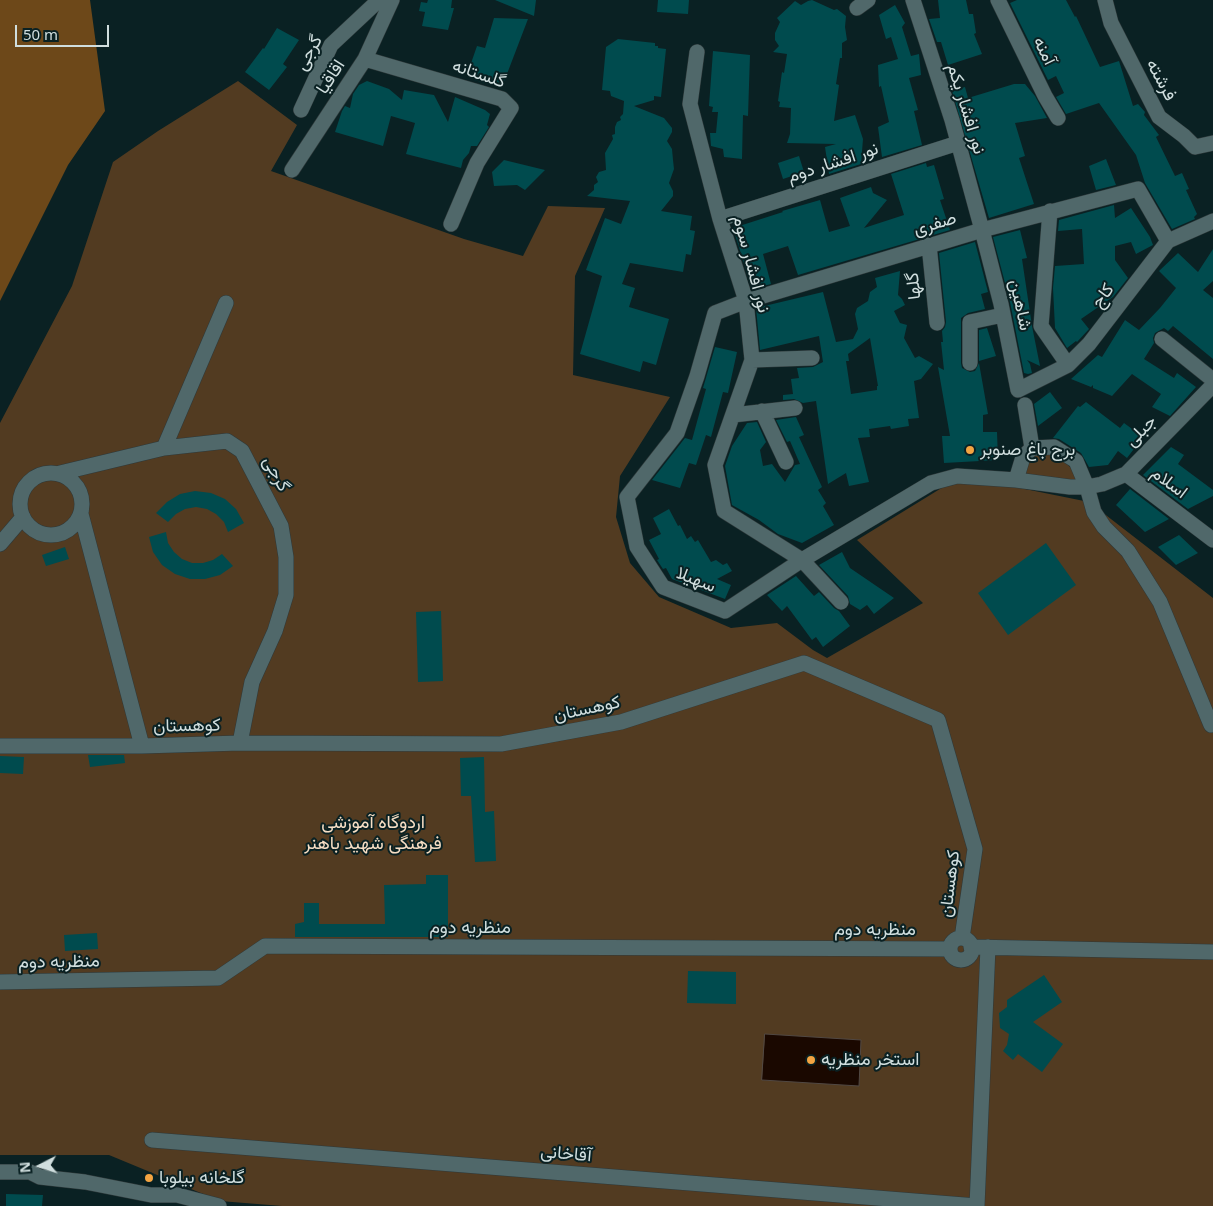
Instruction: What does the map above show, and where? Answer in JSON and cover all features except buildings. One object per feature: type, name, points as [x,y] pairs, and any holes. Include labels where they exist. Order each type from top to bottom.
[{"type":"street","name":"گرجی","points":[[300,110],[331,45],[379,0]]},
{"type":"street","name":"اقاقیا","points":[[292,170],[365,60],[392,0]]},
{"type":"street","name":"نور افشار یکم","points":[[913,0],[952,120],[982,230]]},
{"type":"street","name":"آمنه","points":[[998,0],[1045,96],[1058,118]]},
{"type":"street","name":"فرشته","points":[[1105,0],[1111,23],[1159,117],[1195,147],[1213,143]]},
{"type":"street","name":"نور افشار سوم","points":[[697,52],[690,104],[720,219],[746,301],[752,360],[715,465],[724,512],[802,560],[841,602]]},
{"type":"street","name":"گلستانه","points":[[365,60],[502,99],[511,108],[476,163],[451,224]]},
{"type":"street","name":"نور افشار دوم","points":[[720,219],[958,143]]},
{"type":"street","name":"صفری","points":[[746,301],[929,245],[1050,211],[1138,189],[1168,241]]},
{"type":"street","points":[[1050,211],[1041,326],[1068,365]]},
{"type":"street","name":"کاج","points":[[1018,390],[1068,365],[1089,344],[1168,241],[1213,221]]},
{"type":"street","name":"شاهین","points":[[982,230],[1001,304],[1018,390]]},
{"type":"street","name":"گلها","points":[[929,245],[937,323]]},
{"type":"street","name":"سهیلا","points":[[746,301],[715,313],[697,376],[677,433],[628,497],[636,547],[663,587],[725,611],[802,560],[931,483],[957,476],[1016,480]]},
{"type":"street","points":[[164,448],[226,303]]},
{"type":"street","points":[[970,363],[970,322],[1002,315]]},
{"type":"street","points":[[1162,339],[1213,380]]},
{"type":"street","points":[[752,360],[812,358]]},
{"type":"street","name":"جبلی","points":[[1016,480],[1087,487],[1102,484],[1126,474],[1213,385]]},
{"type":"street","points":[[1025,405],[1032,448]]},
{"type":"street","points":[[733,415],[795,408]]},
{"type":"street","points":[[762,412],[786,462]]},
{"type":"street","name":"گرجی","points":[[60,474],[164,448],[227,441],[242,451],[281,526],[286,557],[286,595],[275,632],[252,682],[240,743]]},
{"type":"street","points":[[1016,480],[1022,457],[1032,448],[1054,447],[1076,461],[1087,487],[1094,512],[1104,527],[1128,551],[1160,602],[1211,726]]},
{"type":"street","points":[[50,472],[60,474],[69,478],[81,494],[83,504],[81,514],[76,524],[68,530],[58,535],[48,535],[33,529],[23,517],[20,508],[20,497],[24,488],[40,474],[50,472]]},
{"type":"street","name":"اسلام","points":[[1126,474],[1213,540]]},
{"type":"street","points":[[81,514],[142,746]]},
{"type":"street","points":[[0,544],[23,517]]},
{"type":"street","name":"کوهستان","points":[[0,746],[142,746],[240,743],[501,744],[621,722],[804,664],[938,720],[975,849],[966,942]]},
{"type":"street","name":"منظریه دوم","points":[[0,982],[218,978],[265,946],[950,948],[957,938],[966,942]]},
{"type":"street","points":[[966,942],[988,947],[1213,952]]},
{"type":"street","points":[[977,1206],[988,947]]},
{"type":"street","name":"آقاخانی","points":[[152,1140],[977,1206]]},
{"type":"street","points":[[0,1172],[30,1172],[40,1177],[85,1182],[151,1195],[177,1195],[219,1206]]},
{"type":"street","points":[[0,1182],[30,1182],[40,1177]]},
{"type":"street","points":[[151,1195],[169,1206]]},
{"type":"green space","name":"اردوگاه آموزشی فرهنگی شهید باهنر","points":[[238,81],[297,125],[271,171],[464,239],[523,256],[548,206],[605,208],[575,276],[573,375],[670,397],[620,476],[616,517],[630,563],[659,597],[731,628],[777,623],[827,658],[923,603],[857,540],[961,476],[1089,502],[1213,598],[1213,1206],[282,1206],[220,1201],[109,1155],[0,1155],[0,423],[72,286],[113,162],[158,131]]},
{"type":"green space","points":[[1043,452],[1062,458],[1079,477],[1072,482],[1022,474],[1029,457]]},
{"type":"shaded area","points":[[0,0],[90,0],[105,111],[68,165],[0,301]]},
{"type":"shaded area","name":"استخر منظریه","points":[[765,1034],[861,1040],[859,1086],[762,1080]]},
{"type":"place","name":"برج باغ صنوبر","points":[[970,450]]},
{"type":"place","name":"استخر منظریه","points":[[811,1060]]},
{"type":"place","name":"گلخانه بیلوبا","points":[[149,1178]]}]
